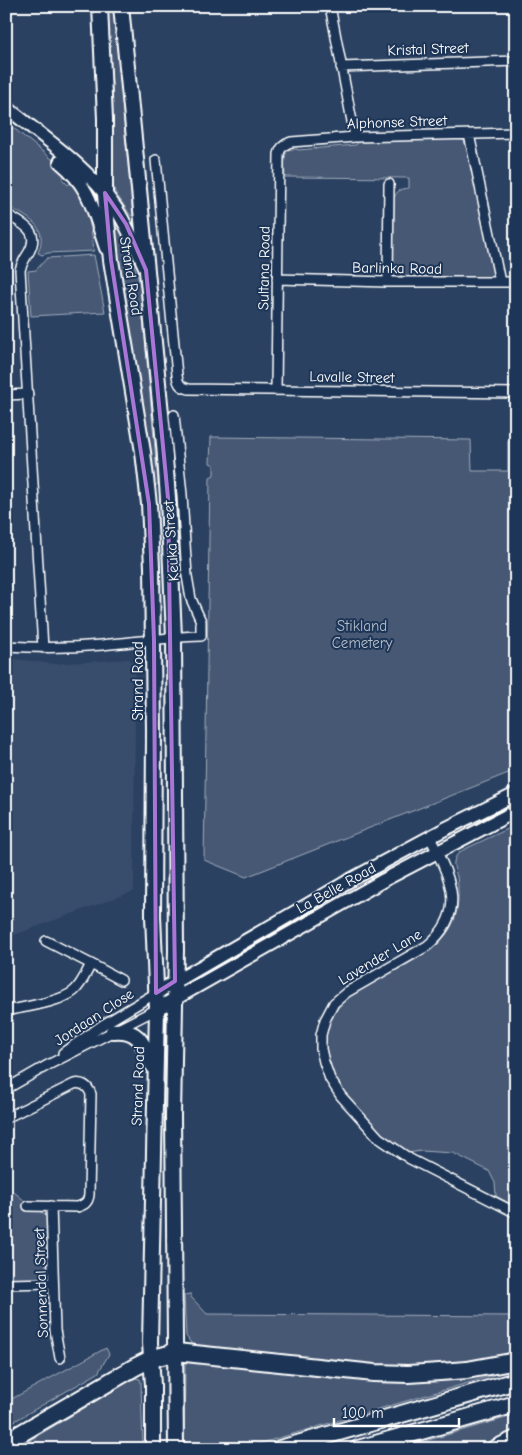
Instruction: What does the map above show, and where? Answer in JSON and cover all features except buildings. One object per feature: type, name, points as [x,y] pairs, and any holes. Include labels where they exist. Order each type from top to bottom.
[{"type":"highway","points":[[6,1442],[135,1367],[151,1359],[176,1352],[342,1370],[408,1374],[458,1371],[516,1361]]},
{"type":"highway","points":[[280,1449],[516,1381]]},
{"type":"highway","points":[[358,1449],[516,1404]]},
{"type":"highway","points":[[495,1449],[516,1439]]},
{"type":"main road","name":"Strand Road","points":[[100,6],[105,119],[105,193],[111,260],[133,383],[144,460],[149,504],[152,566],[154,640],[153,916],[156,993],[150,1343],[153,1385],[153,1449]]},
{"type":"main road","name":"Strand Road","points":[[121,6],[167,489],[174,638],[176,874],[173,1116],[176,1449]]},
{"type":"main road","points":[[6,107],[95,180],[126,224],[146,270]]},
{"type":"main road","points":[[6,118],[71,171],[81,183],[92,206],[111,260]]},
{"type":"main road","name":"La Belle Road","points":[[156,993],[352,879],[516,794]]},
{"type":"main road","name":"La Belle Road","points":[[156,1010],[384,880],[516,811]]},
{"type":"main road","points":[[113,1032],[120,1030],[131,1032],[138,1037],[155,1069]]},
{"type":"street","points":[[330,6],[355,137]]},
{"type":"street","name":"Kristal Street","points":[[341,67],[516,61]]},
{"type":"street","name":"Alphonse Street","points":[[282,148],[292,142],[355,137],[516,133]]},
{"type":"street","points":[[469,134],[500,282]]},
{"type":"street","name":"Sultana Road","points":[[276,390],[279,154],[282,148]]},
{"type":"street","name":"Lavalle Street","points":[[156,160],[178,382],[182,387],[188,389],[516,393]]},
{"type":"street","points":[[388,282],[389,184]]},
{"type":"street","points":[[6,214],[28,228],[33,236],[33,244],[20,270],[43,648]]},
{"type":"street","name":"Barlinka Road","points":[[277,279],[388,282],[516,282]]},
{"type":"street","points":[[6,395],[28,394]]},
{"type":"street","name":"Keuka Street","points":[[174,415],[188,583],[191,599],[201,621],[201,636],[174,638]]},
{"type":"street","points":[[6,646],[43,648],[96,646],[174,638]]},
{"type":"street","name":"Lavender Lane","points":[[430,837],[451,887],[452,900],[449,915],[444,926],[435,939],[418,952],[346,992],[334,1003],[325,1020],[321,1034],[321,1049],[330,1079],[340,1096],[379,1138],[410,1159],[516,1213]]},
{"type":"street","points":[[46,941],[121,980]]},
{"type":"street","points":[[6,1011],[63,997],[72,992],[81,982],[91,964]]},
{"type":"street","name":"Jordaan Close","points":[[48,1065],[104,1024],[156,993]]},
{"type":"street","name":"Jordaan Close","points":[[6,1089],[48,1065],[156,1010]]},
{"type":"street","name":"Sonnendal Street","points":[[6,1118],[74,1084],[83,1084],[91,1094],[88,1198],[85,1204],[78,1207],[28,1206]]},
{"type":"street","name":"Sonnendal Street","points":[[51,1206],[55,1330],[60,1358]]},
{"type":"street","points":[[6,1284],[53,1283]]},
{"type":"highlighted area","points":[[105,193],[126,224],[146,270],[168,498],[175,981],[156,993],[154,640],[149,504],[111,260]]},
{"type":"shaded area","points":[[6,658],[54,664],[129,659],[135,665],[134,891],[6,938]]},
{"type":"green space","points":[[107,6],[113,6],[133,216],[131,216],[115,192],[112,180],[112,86]]},
{"type":"green space","points":[[6,122],[68,172],[62,179],[68,185],[71,182],[85,206],[90,223],[94,251],[48,253],[42,255],[38,253],[41,235],[34,223],[6,205],[6,162],[9,157],[6,155]]},
{"type":"green space","points":[[463,140],[466,145],[493,267],[493,274],[487,278],[403,277],[396,272],[393,264],[394,200],[399,191],[409,188],[409,178],[285,177],[285,155],[290,149],[356,145],[358,142]]},
{"type":"green space","points":[[116,221],[130,250],[140,284],[158,483],[156,486],[154,486],[141,388],[119,269],[114,222]]},
{"type":"green space","points":[[94,255],[105,312],[31,316],[28,271],[36,270],[47,258]]},
{"type":"green space","name":"Stikland Cemetery","points":[[211,437],[471,440],[472,471],[508,471],[508,441],[516,441],[516,770],[246,877],[204,860],[210,477],[214,475],[214,465],[210,463]]},
{"type":"green space","points":[[516,825],[516,1207],[496,1196],[495,1183],[489,1171],[453,1153],[421,1151],[408,1153],[382,1135],[354,1108],[338,1085],[328,1061],[325,1049],[325,1035],[333,1015],[347,998],[421,956],[445,935],[453,923],[457,906],[458,883],[454,864],[457,855],[463,850]]},
{"type":"green space","points":[[6,1191],[14,1192],[25,1201],[24,1210],[40,1212],[47,1218],[46,1269],[44,1276],[38,1280],[6,1279]]},
{"type":"green space","points":[[191,1294],[191,1297],[207,1314],[516,1316],[516,1355],[432,1367],[349,1365],[193,1346],[186,1336],[184,1295]]},
{"type":"green space","points":[[106,1348],[109,1354],[98,1373],[6,1426],[6,1402]]},
{"type":"green space","points":[[188,1360],[491,1372],[492,1376],[241,1449],[201,1449],[199,1444],[193,1449],[184,1449],[185,1362]]},
{"type":"green space","points":[[135,1378],[140,1379],[141,1382],[143,1449],[15,1449]]},
{"type":"green space","points":[[516,1415],[516,1430],[475,1449],[398,1449]]}]
